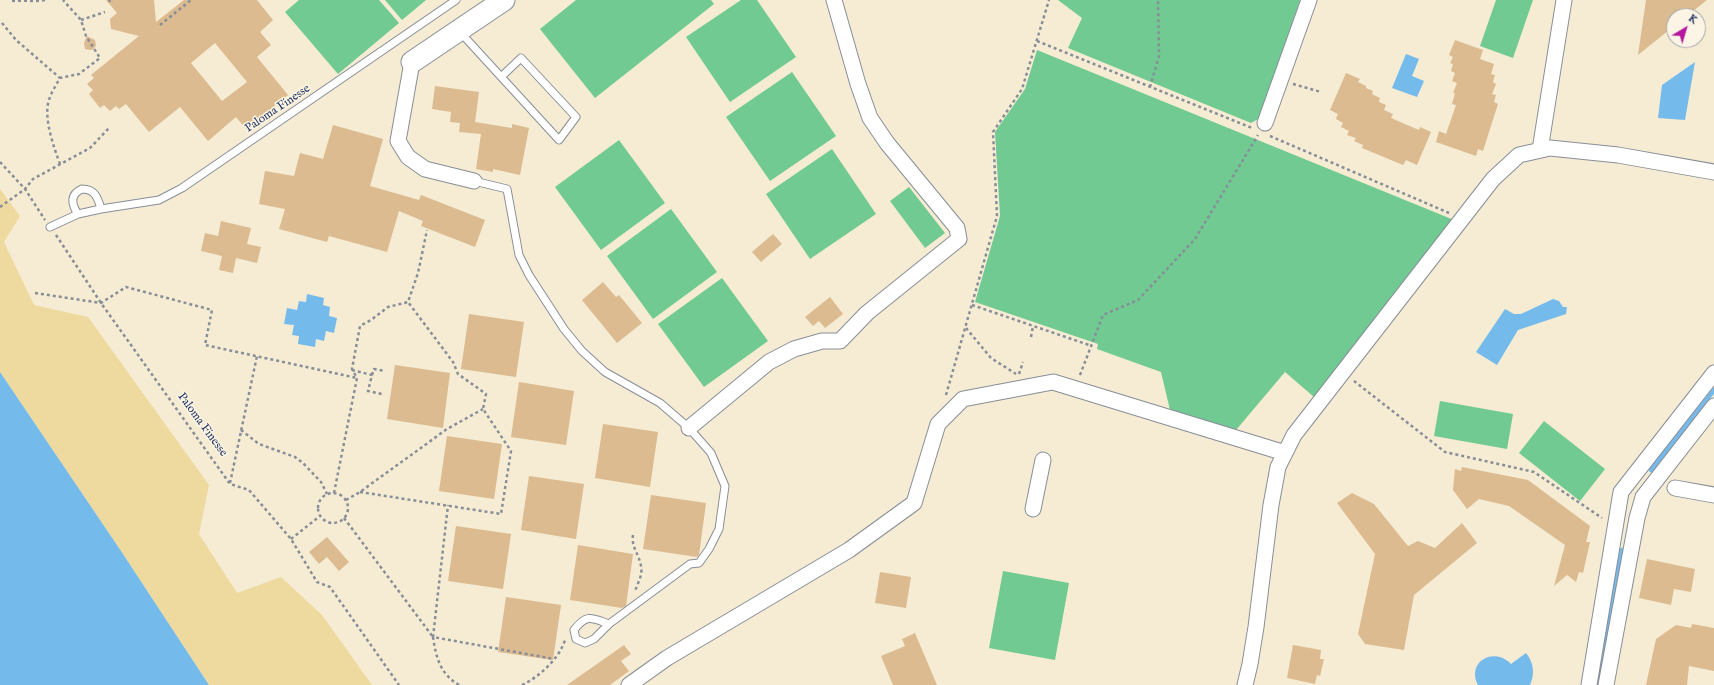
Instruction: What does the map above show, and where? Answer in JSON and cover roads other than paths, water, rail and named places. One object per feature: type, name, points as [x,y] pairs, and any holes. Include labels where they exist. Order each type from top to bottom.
[{"type":"street","points":[[474,181],[425,169],[408,157],[398,142],[412,62],[504,0]]},
{"type":"street","points":[[689,428],[769,362],[794,349],[822,341],[840,341],[867,313],[958,239],[957,228],[887,143],[870,118],[858,84],[834,0]]},
{"type":"street","points":[[1263,127],[1309,0]]},
{"type":"street","points":[[1540,150],[1564,0]]},
{"type":"street","points":[[1245,685],[1256,628],[1271,505],[1278,468],[1285,453],[1294,435],[1493,179],[1519,155],[1550,148],[1582,150],[1714,172]]},
{"type":"street","points":[[1589,685],[1621,492],[1714,373]]},
{"type":"street","points":[[629,685],[667,658],[850,550],[914,503],[938,424],[963,399],[1053,382],[1285,453]]},
{"type":"street","points":[[1606,685],[1637,518],[1643,497],[1714,406]]},
{"type":"street","points":[[1033,509],[1043,460]]},
{"type":"street","points":[[1675,488],[1714,495]]},
{"type":"lane","name":"Paloma Finesse","points":[[101,208],[159,200],[182,188],[456,0]]},
{"type":"lane","points":[[459,30],[559,140],[576,117],[520,58],[502,76]]},
{"type":"lane","points":[[474,181],[507,189],[519,255],[529,275],[564,330],[582,351],[605,372],[660,403],[689,428],[711,453],[726,486],[719,529],[709,549],[699,563],[690,564],[609,624],[594,639],[585,643],[576,639],[574,630],[581,620],[590,617],[609,624]]},
{"type":"lane","points":[[50,227],[78,214],[101,208],[99,199],[94,192],[82,189],[77,191],[73,196],[72,202],[78,214]]},
{"type":"water","points":[[1406,54],[1419,59],[1412,76],[1424,81],[1417,97],[1392,88]]},
{"type":"water","points":[[1695,62],[1685,120],[1658,118],[1662,85]]},
{"type":"water","points":[[307,294],[324,298],[323,305],[330,307],[329,316],[337,318],[334,333],[326,331],[324,341],[316,339],[315,347],[298,344],[299,336],[292,335],[294,325],[284,324],[287,308],[297,310],[299,301],[306,302]]},
{"type":"water","points":[[1553,299],[1559,301],[1563,307],[1567,307],[1566,314],[1518,330],[1497,365],[1476,352],[1505,309],[1514,314],[1521,314]]},
{"type":"water","points":[[0,372],[121,551],[209,685],[0,685]]},
{"type":"water","points":[[1526,653],[1531,661],[1533,669],[1533,677],[1530,685],[1478,685],[1475,677],[1476,669],[1484,659],[1497,656],[1511,664]]},
{"type":"waterway","points":[[1651,470],[1714,390]]},
{"type":"waterway","points":[[1597,685],[1622,550]]}]
